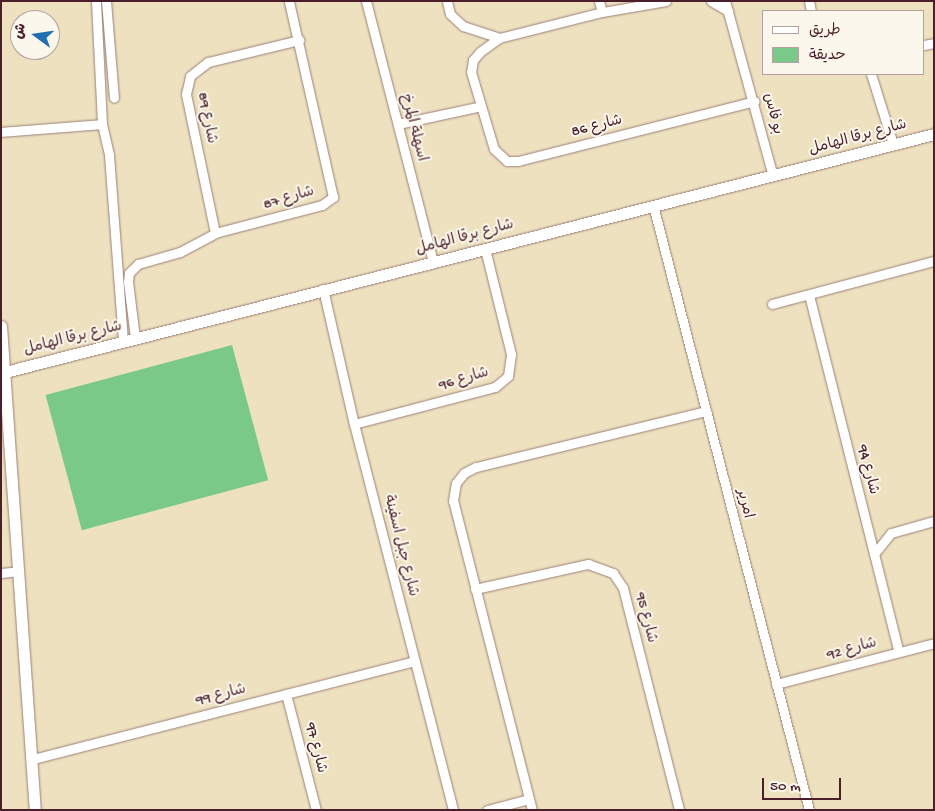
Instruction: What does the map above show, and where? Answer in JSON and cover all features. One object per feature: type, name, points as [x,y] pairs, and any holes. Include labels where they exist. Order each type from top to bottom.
[{"type":"street","points":[[96,1],[102,124],[109,155],[123,342]]},
{"type":"street","points":[[106,1],[114,98]]},
{"type":"street","name":"شارع 87","points":[[135,338],[128,282],[132,269],[142,262],[188,249],[215,234],[322,205],[332,196],[289,1]]},
{"type":"street","name":"اسهلة المرخ","points":[[366,1],[433,262]]},
{"type":"street","points":[[447,1],[450,14],[463,26],[499,38],[602,12],[666,1]]},
{"type":"street","points":[[599,1],[602,12]]},
{"type":"street","points":[[711,1],[726,6]]},
{"type":"street","name":"بو فاس","points":[[726,6],[755,102],[773,176]]},
{"type":"street","name":"شارع 86","points":[[499,38],[476,56],[471,72],[491,145],[502,158],[512,162],[755,102]]},
{"type":"street","name":"شارع 89","points":[[215,234],[186,94],[187,82],[202,64],[299,40]]},
{"type":"street","points":[[871,75],[893,144]]},
{"type":"street","points":[[398,124],[481,106]]},
{"type":"street","points":[[1,132],[102,124]]},
{"type":"street","name":"شارع برقا الهامل","points":[[5,372],[934,134]]},
{"type":"street","name":"امرير","points":[[653,205],[809,810]]},
{"type":"street","name":"شارع 96","points":[[354,424],[495,387],[508,376],[511,354],[484,249]]},
{"type":"street","points":[[772,304],[934,261]]},
{"type":"street","name":"شارع جبل اسفينة","points":[[323,289],[354,424],[453,810]]},
{"type":"street","name":"شارع 94","points":[[809,295],[899,652]]},
{"type":"street","points":[[1,326],[35,784],[35,810]]},
{"type":"street","points":[[532,810],[453,501],[456,483],[464,473],[476,467],[706,412]]},
{"type":"street","points":[[874,554],[890,533],[934,521]]},
{"type":"street","name":"شارع 95","points":[[475,589],[588,564],[613,574],[623,588],[679,810]]},
{"type":"street","points":[[1,573],[19,571]]},
{"type":"street","name":"شارع 92","points":[[776,684],[934,643]]},
{"type":"street","name":"شارع 99","points":[[33,759],[415,661]]},
{"type":"street","name":"شارع 97","points":[[286,694],[316,810]]},
{"type":"street","points":[[35,784],[40,810]]},
{"type":"street","points":[[487,810],[529,799]]},
{"type":"green space","points":[[232,345],[268,480],[82,530],[46,395]]}]
